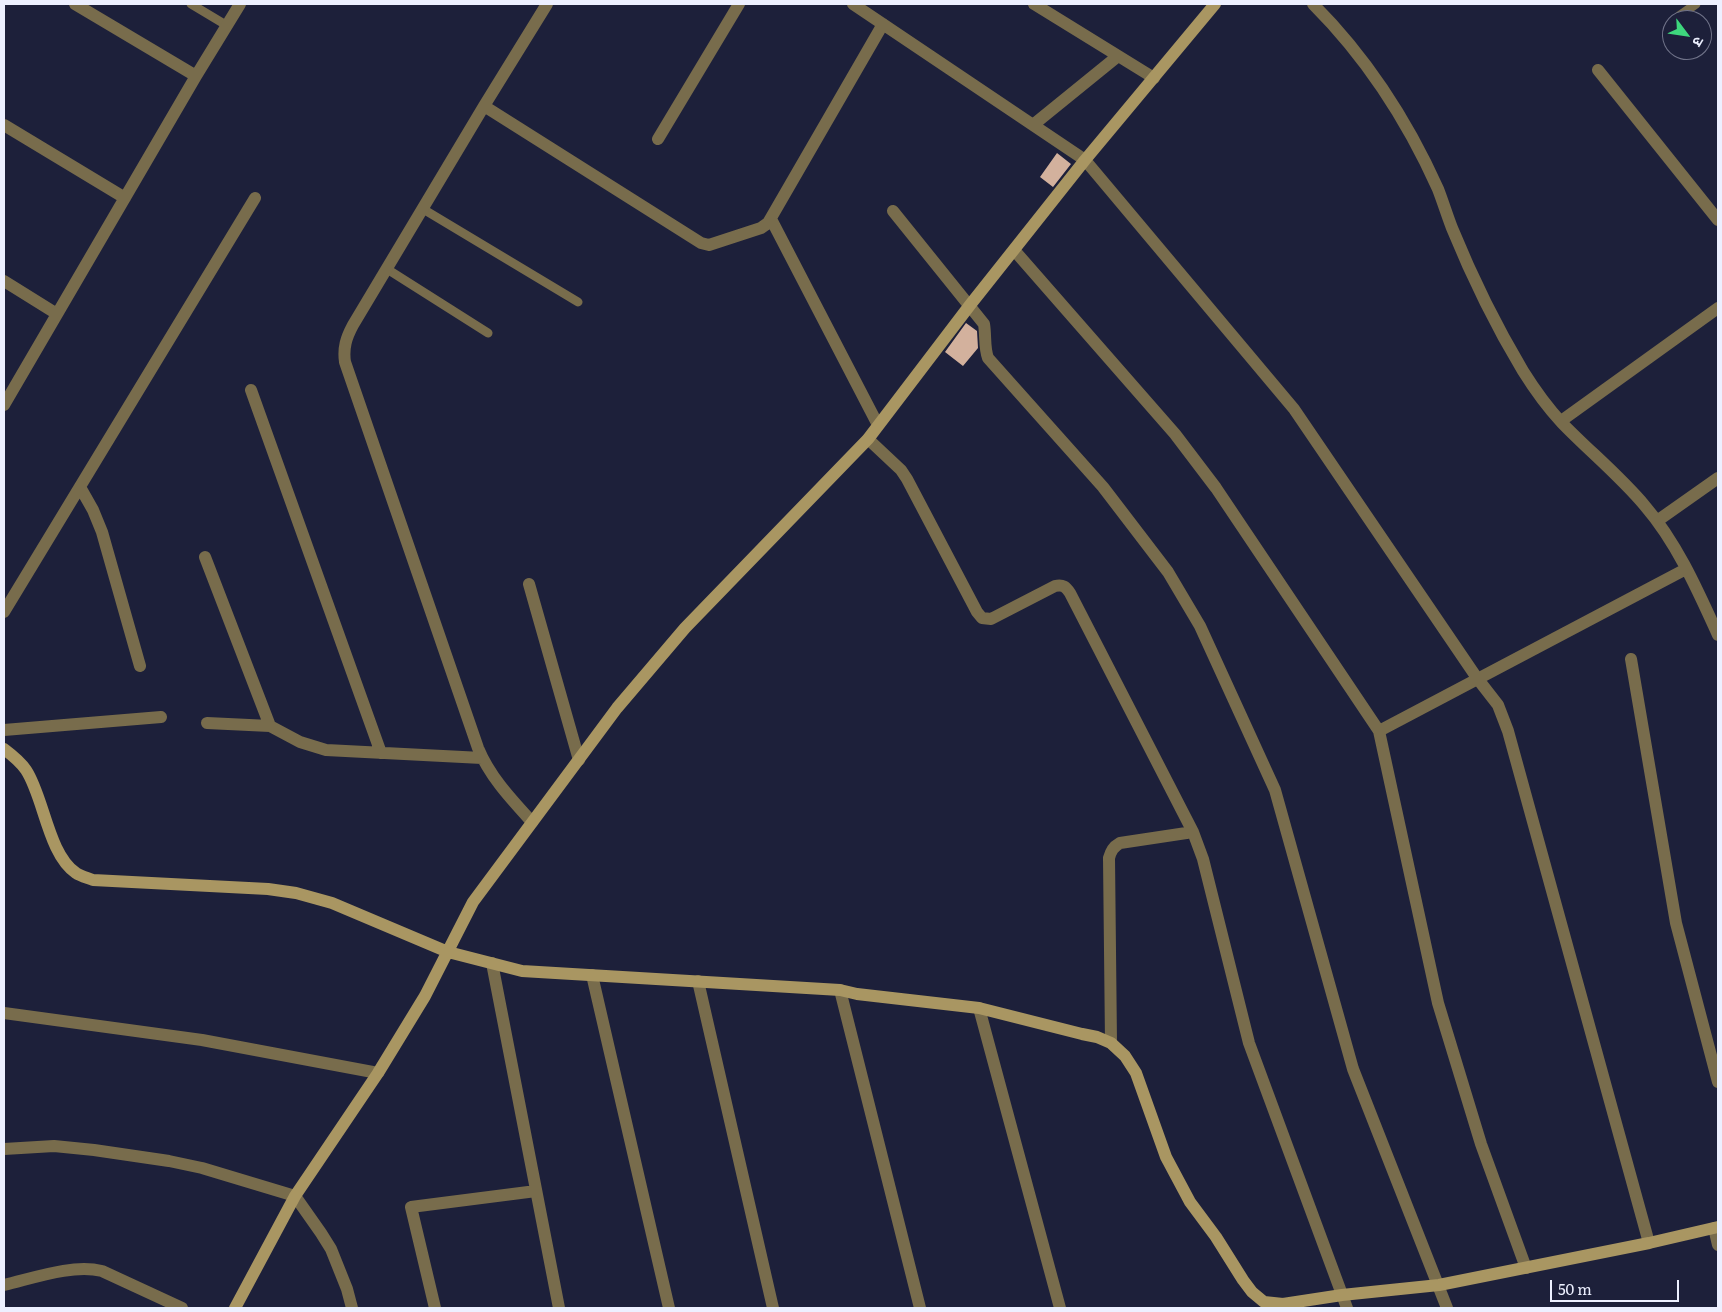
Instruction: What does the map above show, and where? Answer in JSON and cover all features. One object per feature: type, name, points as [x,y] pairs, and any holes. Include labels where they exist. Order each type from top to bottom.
[{"type":"main road","points":[[240,1306],[296,1196],[378,1073],[425,996],[472,902],[640,678],[684,628],[868,439],[970,305],[1086,160],[1215,4]]},
{"type":"main road","points":[[4,749],[25,768],[32,780],[55,842],[65,862],[76,873],[93,880],[268,888],[296,893],[332,903],[448,952],[522,971],[840,990],[857,994],[979,1008],[1097,1037],[1112,1043],[1125,1056],[1136,1073],[1166,1157],[1190,1202],[1216,1237],[1260,1305],[1283,1304],[1342,1295],[1439,1285],[1649,1243],[1716,1227]]},
{"type":"street","points":[[75,4],[196,76]]},
{"type":"street","points":[[4,405],[124,198],[240,4]]},
{"type":"street","points":[[532,822],[499,785],[482,758],[345,362],[343,351],[346,340],[387,269],[547,4]]},
{"type":"street","points":[[658,139],[739,4]]},
{"type":"street","points":[[852,4],[1086,160],[1294,409],[1477,678],[1498,705],[1506,724],[1649,1243]]},
{"type":"street","points":[[1034,4],[1154,78]]},
{"type":"street","points":[[1313,4],[1359,54],[1391,101],[1414,141],[1438,189],[1452,229],[1490,311],[1524,372],[1561,421],[1618,477],[1657,521],[1686,569],[1718,634]]},
{"type":"street","points":[[484,106],[704,245],[712,244],[761,228],[771,220],[884,24]]},
{"type":"street","points":[[1033,125],[1118,56]]},
{"type":"street","points":[[1598,70],[1718,220]]},
{"type":"street","points":[[4,125],[124,198]]},
{"type":"street","points":[[4,612],[255,198]]},
{"type":"street","points":[[893,211],[984,324],[986,334],[985,348],[988,358],[1103,487],[1168,572],[1200,626],[1275,790],[1353,1070],[1447,1308]]},
{"type":"street","points":[[771,220],[878,425]]},
{"type":"street","points":[[1014,250],[1175,434],[1216,488],[1379,731],[1438,1003],[1481,1144],[1526,1268]]},
{"type":"street","points":[[4,281],[57,314]]},
{"type":"street","points":[[1561,421],[1718,308]]},
{"type":"street","points":[[251,390],[381,752]]},
{"type":"street","points":[[868,439],[901,470],[907,479],[977,612],[982,618],[991,619],[1055,586],[1061,585],[1067,588],[1194,832],[1203,859],[1249,1043],[1347,1308]]},
{"type":"street","points":[[1657,521],[1718,478]]},
{"type":"street","points":[[80,487],[94,510],[102,532],[140,666]]},
{"type":"street","points":[[205,557],[270,726]]},
{"type":"street","points":[[1379,731],[1686,569]]},
{"type":"street","points":[[530,584],[579,760]]},
{"type":"street","points":[[1632,659],[1676,924],[1718,1082]]},
{"type":"street","points":[[4,730],[161,717]]},
{"type":"street","points":[[207,723],[270,726],[313,747],[326,750],[482,758]]},
{"type":"street","points":[[1112,1043],[1108,858],[1116,846],[1120,844],[1194,832]]},
{"type":"street","points":[[492,963],[559,1308]]},
{"type":"street","points":[[592,975],[669,1308]]},
{"type":"street","points":[[698,981],[772,1308]]},
{"type":"street","points":[[840,990],[920,1308]]},
{"type":"street","points":[[979,1008],[1060,1308]]},
{"type":"street","points":[[4,1013],[202,1040],[378,1073]]},
{"type":"street","points":[[4,1149],[54,1146],[169,1161],[202,1168],[296,1196],[331,1250],[339,1266],[352,1308]]},
{"type":"street","points":[[435,1308],[411,1207],[536,1191]]},
{"type":"street","points":[[1716,1227],[1718,1245]]},
{"type":"street","points":[[4,1285],[70,1270],[92,1269],[102,1271],[182,1308]]},
{"type":"lane","points":[[190,4],[226,25]]},
{"type":"lane","points":[[423,209],[578,302]]},
{"type":"lane","points":[[387,269],[488,333]]},
{"type":"building","points":[[1057,153],[1071,164],[1053,187],[1040,177]]},
{"type":"building","points":[[966,323],[977,331],[978,348],[963,366],[945,352]]}]
